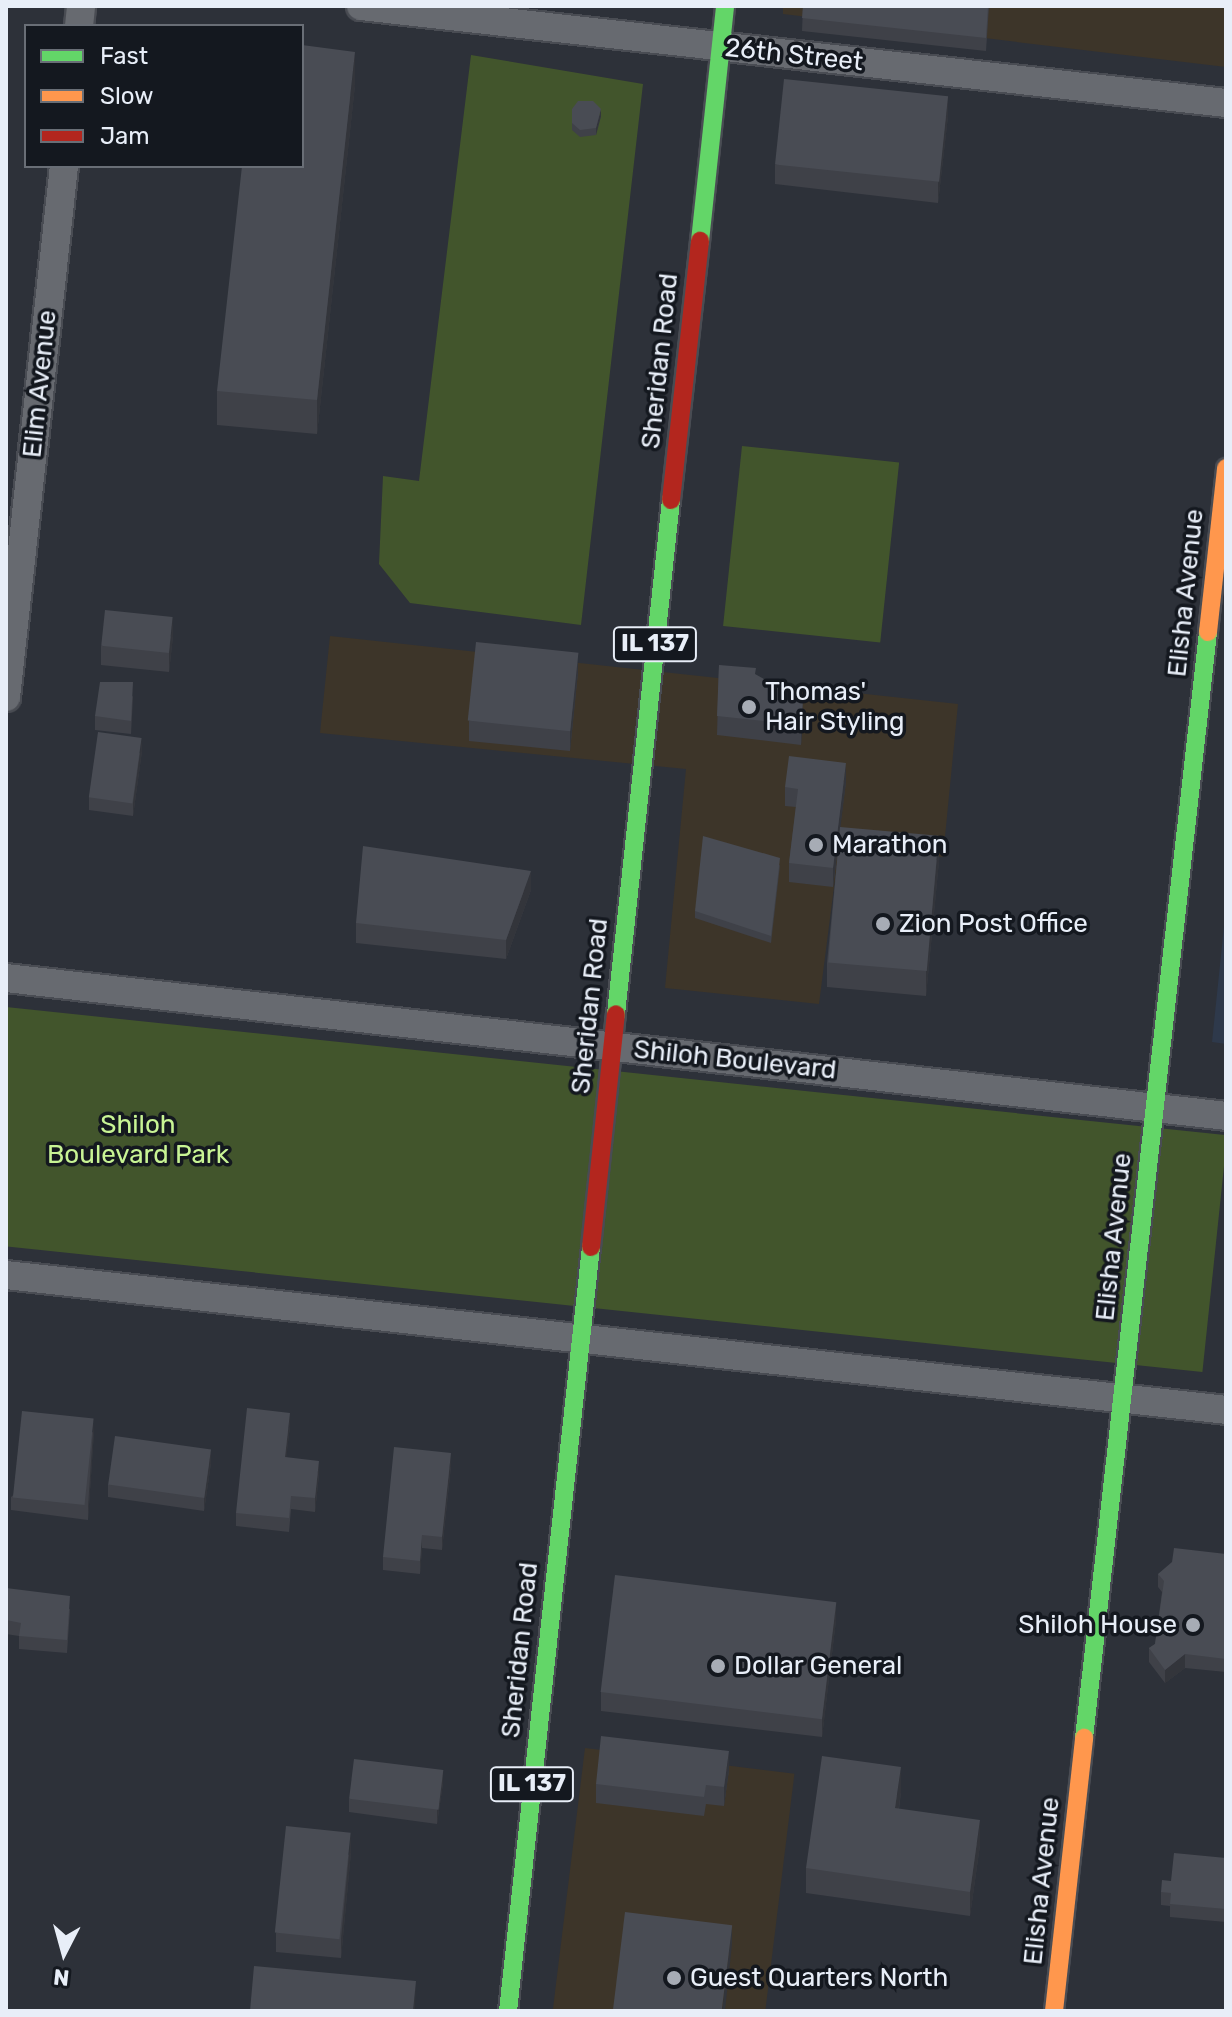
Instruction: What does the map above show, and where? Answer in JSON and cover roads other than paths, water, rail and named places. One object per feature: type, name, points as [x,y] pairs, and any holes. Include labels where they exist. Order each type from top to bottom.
[{"type":"main road","name":"Sheridan Road","points":[[508,2011],[725,6]]},
{"type":"main road","name":"Elisha Avenue","points":[[1054,2011],[1226,468]]},
{"type":"street","name":"26th Street","points":[[361,6],[1226,103]]},
{"type":"street","name":"Elim Avenue","points":[[6,697],[64,168]]},
{"type":"street","name":"Shiloh Boulevard","points":[[6,978],[1226,1116]]},
{"type":"street","points":[[6,1275],[1226,1410]]},
{"type":"place","name":"Thomas' Hair Styling","points":[[749,707]]},
{"type":"place","name":"Marathon","points":[[816,845]]},
{"type":"place","name":"Zion Post Office","points":[[883,924]]},
{"type":"place","name":"Shiloh House","points":[[1193,1625]]},
{"type":"place","name":"Dollar General","points":[[718,1666]]},
{"type":"place","name":"Guest Quarters North","points":[[674,1978]]},
{"type":"park label","name":"Shiloh Boulevard Park","points":[[138,1140]]}]
